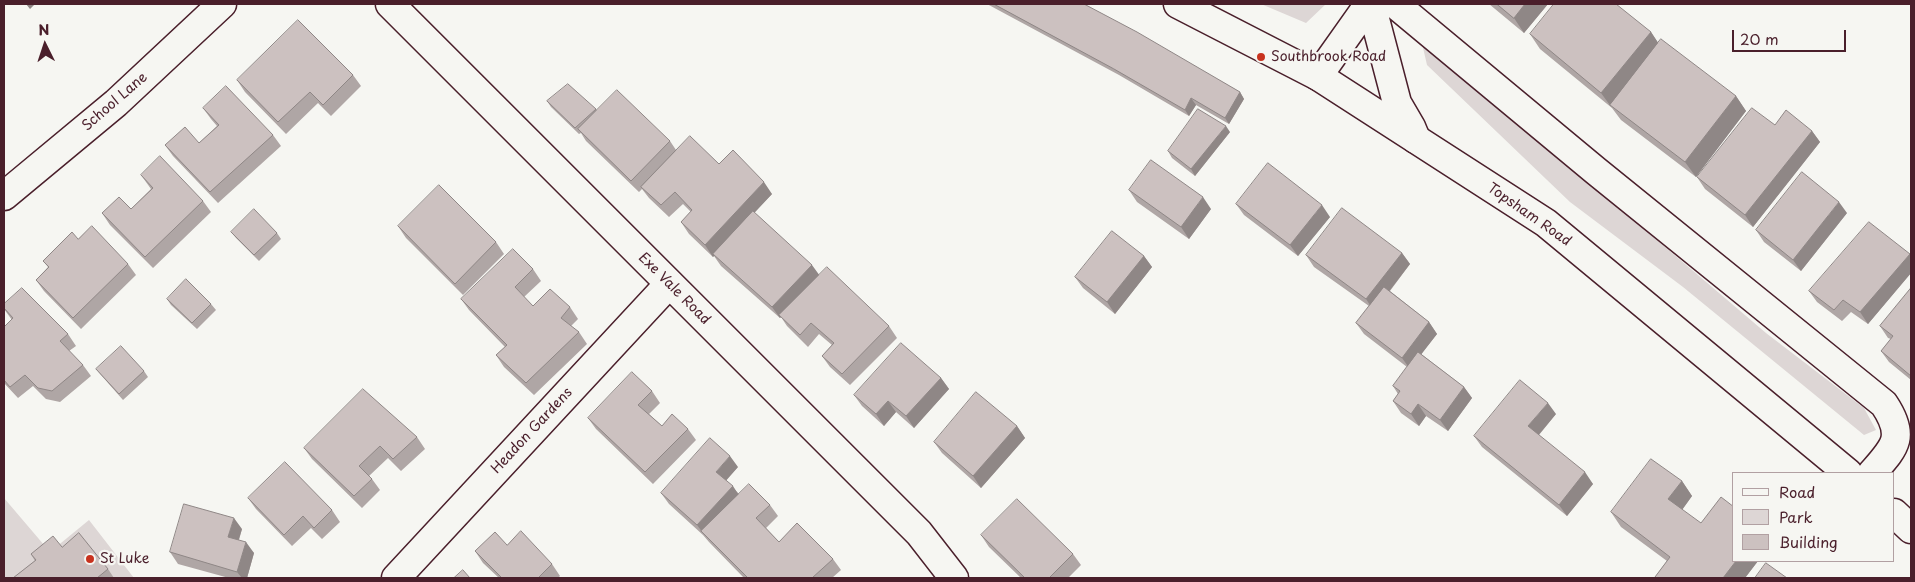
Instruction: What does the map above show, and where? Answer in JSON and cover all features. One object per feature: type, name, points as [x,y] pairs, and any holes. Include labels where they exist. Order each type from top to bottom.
[{"type":"street","name":"School Lane","points":[[4,196],[116,103],[222,4]]},
{"type":"street","name":"Exe Vale Road","points":[[390,4],[919,533],[954,578]]},
{"type":"street","name":"Topsham Road","points":[[1178,4],[1318,76],[1546,223],[1847,472]]},
{"type":"street","points":[[1318,76],[1370,4]]},
{"type":"street","points":[[1370,4],[1397,103],[1416,139]]},
{"type":"street","points":[[1395,4],[1618,189],[1884,404],[1894,419],[1896,435],[1891,451],[1873,472]]},
{"type":"street","name":"Headon Gardens","points":[[396,578],[669,284]]},
{"type":"street","points":[[1895,514],[1911,529]]},
{"type":"green space","points":[[1261,4],[1326,4],[1306,23]]},
{"type":"green space","points":[[1421,39],[1766,333],[1864,408],[1876,430],[1864,435],[1683,287],[1570,202],[1427,65]]},
{"type":"green space","points":[[4,498],[50,552],[89,520],[134,578],[4,578]]},
{"type":"building","points":[[994,4],[1084,4],[1137,32],[1240,92],[1225,118],[1191,98],[1185,110]]},
{"type":"building","points":[[1497,4],[1525,4],[1514,18]]},
{"type":"building","points":[[1554,4],[1616,4],[1651,32],[1601,93],[1530,34]]},
{"type":"building","points":[[298,20],[353,75],[323,105],[310,92],[278,122],[237,80]]},
{"type":"building","points":[[1661,39],[1736,96],[1685,162],[1610,105]]},
{"type":"building","points":[[568,84],[596,109],[575,128],[547,101]]},
{"type":"building","points":[[226,86],[273,135],[210,192],[165,145],[185,127],[199,143],[219,125],[203,108]]},
{"type":"building","points":[[617,90],[670,141],[631,181],[578,129]]},
{"type":"building","points":[[1752,108],[1775,125],[1786,110],[1812,131],[1745,215],[1697,177]]},
{"type":"building","points":[[1198,109],[1226,126],[1191,169],[1168,151]]},
{"type":"building","points":[[690,136],[719,164],[733,150],[764,182],[705,245],[681,222],[692,210],[675,192],[661,205],[641,187]]},
{"type":"building","points":[[160,156],[203,201],[145,257],[102,213],[119,197],[131,209],[153,188],[141,175]]},
{"type":"building","points":[[1151,160],[1203,197],[1181,227],[1129,190]]},
{"type":"building","points":[[1268,163],[1322,205],[1290,245],[1236,204]]},
{"type":"building","points":[[1802,172],[1839,202],[1793,260],[1756,230]]},
{"type":"building","points":[[439,185],[496,242],[455,284],[398,226]]},
{"type":"building","points":[[1342,208],[1402,253],[1366,299],[1306,255]]},
{"type":"building","points":[[254,209],[277,233],[254,255],[231,232]]},
{"type":"building","points":[[753,211],[812,265],[772,307],[713,254]]},
{"type":"building","points":[[1869,222],[1910,254],[1860,312],[1843,300],[1834,310],[1809,291]]},
{"type":"building","points":[[92,226],[128,264],[73,318],[36,280],[49,267],[43,261],[72,232],[78,239]]},
{"type":"building","points":[[1112,231],[1144,256],[1107,302],[1075,277]]},
{"type":"building","points":[[513,249],[533,269],[515,287],[533,306],[550,289],[570,307],[561,318],[579,332],[526,383],[496,355],[507,345],[461,299]]},
{"type":"building","points":[[827,267],[889,326],[842,374],[822,356],[834,343],[811,323],[800,335],[779,315]]},
{"type":"building","points":[[186,279],[211,304],[192,323],[167,299]]},
{"type":"building","points":[[1384,287],[1429,322],[1402,358],[1356,323]]},
{"type":"building","points":[[22,288],[68,334],[60,341],[83,365],[52,391],[38,388],[25,375],[10,387],[4,380],[4,327],[13,318],[4,308],[4,304]]},
{"type":"building","points":[[1911,288],[1911,376],[1881,351],[1893,336],[1880,326]]},
{"type":"building","points":[[901,343],[941,378],[906,416],[888,401],[876,414],[854,395]]},
{"type":"building","points":[[121,346],[144,371],[119,394],[96,369]]},
{"type":"building","points":[[1418,352],[1464,387],[1440,420],[1418,404],[1411,414],[1393,401],[1400,391],[1393,386]]},
{"type":"building","points":[[632,372],[652,391],[638,405],[662,426],[672,414],[688,429],[645,472],[588,418]]},
{"type":"building","points":[[1520,380],[1548,403],[1528,426],[1585,472],[1559,505],[1474,436]]},
{"type":"building","points":[[363,389],[417,437],[393,459],[380,446],[359,466],[372,479],[354,496],[304,448]]},
{"type":"building","points":[[976,392],[1017,426],[973,476],[934,442]]},
{"type":"building","points":[[710,438],[730,456],[716,472],[733,486],[697,525],[661,493]]},
{"type":"building","points":[[1651,459],[1682,481],[1668,499],[1701,523],[1721,497],[1732,505],[1732,562],[1735,562],[1723,578],[1657,578],[1655,577],[1670,557],[1611,512]]},
{"type":"building","points":[[285,462],[332,510],[314,528],[303,516],[284,535],[248,498]]},
{"type":"building","points":[[749,484],[770,505],[756,518],[779,542],[797,523],[833,559],[812,578],[748,578],[701,531]]},
{"type":"building","points":[[1017,499],[1073,554],[1049,578],[1025,578],[981,535]]},
{"type":"building","points":[[184,504],[234,518],[228,537],[246,542],[237,572],[170,552]]},
{"type":"building","points":[[521,531],[552,564],[538,578],[502,578],[475,551],[495,532],[507,545]]},
{"type":"building","points":[[79,533],[108,569],[97,578],[13,578],[36,560],[31,554],[53,536],[62,547]]},
{"type":"building","points":[[1766,563],[1787,578],[1755,578]]},
{"type":"building","points":[[463,570],[470,578],[454,578]]},
{"type":"place","name":"Southbrook Road","points":[[1261,57]]},
{"type":"place","name":"St Luke","points":[[90,559]]}]
